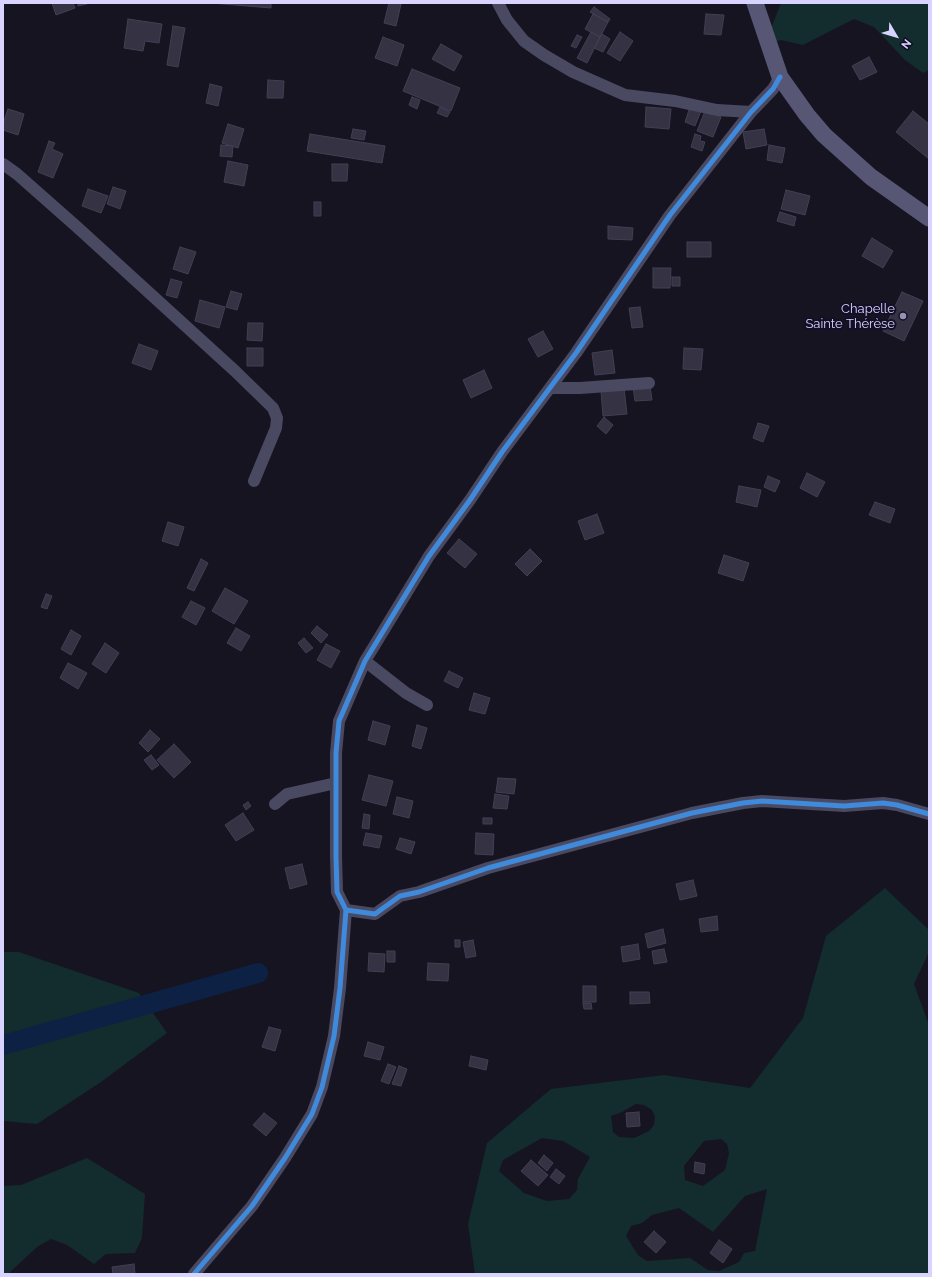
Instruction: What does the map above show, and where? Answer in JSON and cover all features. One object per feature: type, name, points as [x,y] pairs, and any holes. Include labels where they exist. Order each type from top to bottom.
[{"type":"main road","points":[[754,3],[780,77],[807,115],[824,135],[871,176],[929,218]]},
{"type":"street","points":[[498,3],[507,20],[524,41],[573,72],[625,95],[675,101],[717,110],[752,112]]},
{"type":"street","points":[[194,1274],[252,1206],[285,1158],[312,1114],[322,1087],[334,1036],[340,988],[346,910],[337,892],[336,753],[339,721],[345,703],[365,661],[429,556],[470,500],[502,452],[576,353],[670,215],[752,112],[773,89],[780,77]]},
{"type":"street","points":[[3,164],[17,174],[77,227],[236,371],[273,408],[277,418],[276,428],[254,481]]},
{"type":"street","points":[[551,388],[580,388],[650,383]]},
{"type":"street","points":[[365,661],[406,693],[427,705]]},
{"type":"street","points":[[275,804],[287,794],[336,783]]},
{"type":"street","points":[[346,910],[375,914],[400,896],[419,892],[488,868],[692,813],[742,803],[762,801],[844,806],[883,803],[897,805],[929,814]]},
{"type":"green space","points":[[781,3],[929,3],[929,70],[923,73],[905,60],[874,27],[854,19],[803,45],[781,40],[764,46]]},
{"type":"green space","points":[[885,888],[929,930],[929,952],[914,984],[929,1025],[929,1274],[475,1274],[468,1224],[487,1143],[551,1089],[664,1075],[750,1088],[803,1018],[826,936]],"holes":[[[636,1104],[644,1105],[652,1110],[655,1117],[654,1125],[649,1131],[634,1138],[619,1137],[613,1132],[611,1116]],[[542,1138],[563,1141],[590,1157],[578,1179],[577,1190],[569,1199],[547,1201],[524,1193],[499,1171],[503,1160]],[[721,1139],[727,1144],[729,1153],[725,1170],[703,1186],[685,1180],[684,1166],[704,1141]],[[767,1189],[755,1251],[744,1253],[739,1262],[719,1271],[708,1270],[690,1258],[647,1261],[638,1255],[626,1236],[631,1226],[642,1223],[652,1215],[679,1208],[713,1232],[745,1196]]]},
{"type":"green space","points":[[3,952],[19,952],[139,993],[167,1033],[101,1082],[37,1124],[3,1121]]},
{"type":"green space","points":[[87,1158],[145,1194],[142,1238],[135,1253],[106,1254],[94,1264],[67,1245],[51,1239],[37,1247],[8,1274],[3,1274],[3,1186],[21,1185]]},
{"type":"building","points":[[52,3],[73,3],[75,8],[56,15]]},
{"type":"building","points":[[78,3],[87,3],[87,4],[78,6]]},
{"type":"building","points":[[211,3],[271,3],[271,8]]},
{"type":"building","points":[[389,3],[401,4],[396,26],[384,23]]},
{"type":"building","points":[[594,7],[610,19],[608,22],[590,12]]},
{"type":"building","points":[[593,14],[608,22],[600,37],[585,29]]},
{"type":"building","points":[[706,14],[724,15],[721,35],[704,34]]},
{"type":"building","points":[[128,19],[162,24],[159,43],[145,41],[143,51],[124,48]]},
{"type":"building","points":[[173,26],[185,28],[178,67],[167,65]]},
{"type":"building","points":[[591,32],[600,37],[587,63],[577,58]]},
{"type":"building","points":[[620,32],[633,41],[620,61],[607,53]]},
{"type":"building","points":[[602,34],[610,39],[603,52],[594,48]]},
{"type":"building","points":[[577,35],[582,37],[576,48],[571,46]]},
{"type":"building","points":[[383,37],[404,45],[397,66],[375,58]]},
{"type":"building","points":[[441,44],[462,56],[454,71],[432,59]]},
{"type":"building","points":[[869,57],[877,72],[860,80],[852,66]]},
{"type":"building","points":[[412,69],[460,88],[451,111],[403,91]]},
{"type":"building","points":[[268,80],[284,81],[283,98],[267,98]]},
{"type":"building","points":[[210,84],[222,87],[218,106],[206,103]]},
{"type":"building","points":[[412,97],[420,100],[417,109],[409,105]]},
{"type":"building","points":[[440,107],[450,112],[447,117],[437,113]]},
{"type":"building","points":[[646,107],[671,109],[669,129],[645,127]]},
{"type":"building","points":[[690,107],[701,111],[695,126],[685,122]]},
{"type":"building","points":[[8,109],[24,114],[18,135],[3,130],[3,124]]},
{"type":"building","points":[[705,111],[721,117],[713,137],[697,131]]},
{"type":"building","points":[[913,111],[929,124],[929,159],[896,132]]},
{"type":"building","points":[[228,124],[244,129],[238,148],[222,143]]},
{"type":"building","points":[[353,129],[366,131],[364,140],[351,138]]},
{"type":"building","points":[[764,129],[767,145],[746,149],[743,132]]},
{"type":"building","points":[[310,134],[385,146],[382,163],[307,151]]},
{"type":"building","points":[[695,134],[701,136],[700,141],[705,142],[702,151],[691,147]]},
{"type":"building","points":[[49,141],[55,143],[52,149],[63,154],[53,178],[38,172]]},
{"type":"building","points":[[221,145],[233,146],[232,157],[220,156]]},
{"type":"building","points":[[769,145],[785,148],[782,163],[767,160]]},
{"type":"building","points":[[228,161],[248,165],[244,186],[224,182]]},
{"type":"building","points":[[332,164],[348,164],[347,181],[332,181]]},
{"type":"building","points":[[113,187],[126,191],[120,209],[107,204]]},
{"type":"building","points":[[88,189],[108,196],[101,213],[82,206]]},
{"type":"building","points":[[786,190],[810,196],[805,215],[781,209]]},
{"type":"building","points":[[314,202],[321,202],[321,216],[314,216]]},
{"type":"building","points":[[780,212],[796,217],[794,226],[777,221]]},
{"type":"building","points":[[608,226],[633,228],[632,240],[608,239]]},
{"type":"building","points":[[872,238],[893,251],[883,268],[862,256]]},
{"type":"building","points":[[687,242],[711,242],[711,257],[687,257]]},
{"type":"building","points":[[180,247],[196,252],[188,274],[173,269]]},
{"type":"building","points":[[653,268],[671,268],[670,288],[653,288]]},
{"type":"building","points":[[672,277],[680,277],[680,286],[672,286]]},
{"type":"building","points":[[171,279],[182,282],[177,298],[166,295]]},
{"type":"building","points":[[231,291],[242,294],[237,310],[226,307]]},
{"type":"building","name":"Chapelle Sainte Thérèse","points":[[902,292],[923,301],[904,341],[883,331]]},
{"type":"building","points":[[200,300],[225,307],[219,328],[195,321]]},
{"type":"building","points":[[640,307],[643,327],[632,328],[629,308]]},
{"type":"building","points":[[248,323],[263,323],[262,341],[247,340]]},
{"type":"building","points":[[543,331],[553,349],[538,357],[528,339]]},
{"type":"building","points":[[139,344],[158,351],[151,370],[132,363]]},
{"type":"building","points":[[247,348],[263,348],[263,366],[247,366]]},
{"type":"building","points":[[684,348],[703,349],[701,370],[683,369]]},
{"type":"building","points":[[612,350],[615,373],[595,375],[592,353]]},
{"type":"building","points":[[484,370],[492,388],[471,398],[463,380]]},
{"type":"building","points":[[650,386],[652,400],[635,401],[633,387]]},
{"type":"building","points":[[624,388],[627,414],[603,416],[601,391]]},
{"type":"building","points":[[604,417],[613,425],[606,434],[597,426]]},
{"type":"building","points":[[758,423],[769,426],[763,442],[753,438]]},
{"type":"building","points":[[807,473],[825,482],[817,497],[800,488]]},
{"type":"building","points":[[768,476],[780,481],[775,492],[764,487]]},
{"type":"building","points":[[739,486],[761,490],[757,507],[736,502]]},
{"type":"building","points":[[875,502],[895,509],[890,523],[869,515]]},
{"type":"building","points":[[597,514],[604,533],[585,540],[578,521]]},
{"type":"building","points":[[168,522],[184,527],[178,546],[162,541]]},
{"type":"building","points":[[459,539],[477,554],[465,568],[447,553]]},
{"type":"building","points":[[530,549],[542,561],[527,576],[515,564]]},
{"type":"building","points":[[724,555],[749,563],[743,581],[718,573]]},
{"type":"building","points":[[201,559],[208,563],[194,591],[187,588]]},
{"type":"building","points":[[225,588],[248,601],[234,624],[212,611]]},
{"type":"building","points":[[46,594],[52,596],[47,609],[41,607]]},
{"type":"building","points":[[191,601],[205,608],[196,625],[182,617]]},
{"type":"building","points":[[317,626],[328,635],[321,643],[311,633]]},
{"type":"building","points":[[236,628],[250,636],[241,651],[227,643]]},
{"type":"building","points":[[71,630],[81,636],[71,655],[61,649]]},
{"type":"building","points":[[304,638],[313,648],[306,653],[298,643]]},
{"type":"building","points":[[105,643],[119,653],[106,673],[92,664]]},
{"type":"building","points":[[326,644],[340,651],[331,668],[317,660]]},
{"type":"building","points":[[68,663],[87,673],[78,689],[60,678]]},
{"type":"building","points":[[449,671],[463,678],[458,688],[444,681]]},
{"type":"building","points":[[474,693],[490,698],[485,714],[469,710]]},
{"type":"building","points":[[373,721],[390,726],[385,745],[368,740]]},
{"type":"building","points":[[417,725],[427,728],[421,749],[412,746]]},
{"type":"building","points":[[150,730],[160,739],[148,752],[139,743]]},
{"type":"building","points":[[174,744],[191,762],[174,778],[157,760]]},
{"type":"building","points":[[151,755],[159,765],[152,770],[144,760]]},
{"type":"building","points":[[369,775],[393,781],[386,806],[362,800]]},
{"type":"building","points":[[498,778],[516,779],[514,794],[496,792]]},
{"type":"building","points":[[495,794],[509,796],[507,809],[493,808]]},
{"type":"building","points":[[397,797],[413,801],[409,818],[393,814]]},
{"type":"building","points":[[248,802],[251,806],[246,810],[243,805]]},
{"type":"building","points":[[243,813],[254,830],[236,841],[225,825]]},
{"type":"building","points":[[364,814],[370,815],[369,829],[362,828]]},
{"type":"building","points":[[483,818],[492,818],[492,824],[483,824]]},
{"type":"building","points":[[366,833],[382,836],[379,848],[363,845]]},
{"type":"building","points":[[476,833],[494,834],[493,855],[475,854]]},
{"type":"building","points":[[400,838],[415,842],[411,854],[396,849]]},
{"type":"building","points":[[302,864],[307,884],[290,889],[285,868]]},
{"type":"building","points":[[693,880],[697,896],[680,900],[676,884]]},
{"type":"building","points":[[717,916],[718,930],[701,932],[699,919]]},
{"type":"building","points":[[663,929],[666,943],[648,948],[645,934]]},
{"type":"building","points":[[455,940],[460,940],[460,947],[455,947]]},
{"type":"building","points":[[473,940],[476,956],[466,958],[463,942]]},
{"type":"building","points":[[638,944],[640,959],[623,962],[621,947]]},
{"type":"building","points":[[664,949],[667,962],[654,964],[652,951]]},
{"type":"building","points":[[387,951],[395,951],[395,962],[387,962]]},
{"type":"building","points":[[369,953],[385,954],[384,972],[368,971]]},
{"type":"building","points":[[428,963],[449,964],[448,981],[427,980]]},
{"type":"building","points":[[583,986],[596,986],[596,1002],[583,1002]]},
{"type":"building","points":[[630,992],[649,992],[650,1003],[630,1004]]},
{"type":"building","points":[[583,1003],[591,1003],[592,1009],[584,1009]]},
{"type":"building","points":[[269,1027],[281,1030],[275,1051],[262,1047]]},
{"type":"building","points":[[368,1042],[384,1047],[380,1060],[364,1056]]},
{"type":"building","points":[[471,1056],[488,1060],[486,1070],[469,1066]]},
{"type":"building","points":[[388,1064],[396,1067],[389,1084],[381,1081]]},
{"type":"building","points":[[399,1066],[407,1069],[401,1086],[392,1084]]},
{"type":"building","points":[[639,1112],[640,1126],[627,1127],[626,1113]]},
{"type":"building","points":[[264,1113],[277,1123],[266,1136],[253,1125]]},
{"type":"building","points":[[544,1155],[553,1163],[547,1171],[538,1163]]},
{"type":"building","points":[[531,1160],[548,1175],[538,1186],[521,1171]]},
{"type":"building","points":[[695,1162],[705,1164],[704,1174],[694,1172]]},
{"type":"building","points":[[556,1169],[565,1176],[559,1184],[550,1177]]},
{"type":"building","points":[[654,1231],[666,1242],[656,1253],[644,1242]]},
{"type":"building","points":[[719,1240],[732,1249],[723,1263],[710,1253]]},
{"type":"building","points":[[134,1264],[135,1274],[113,1274],[112,1267]]},
{"type":"waterway","points":[[3,1045],[258,973]]},
{"type":"cycle path","points":[[194,1274],[252,1206],[285,1158],[312,1114],[322,1087],[334,1036],[340,988],[346,910],[337,892],[336,753],[339,721],[365,661],[429,556],[470,500],[502,452],[576,353],[670,215],[751,112],[773,89],[780,77]]},
{"type":"cycle path","points":[[346,910],[375,914],[400,896],[419,892],[488,868],[692,813],[743,803],[762,801],[844,806],[883,803],[897,805],[929,814]]},
{"type":"place","name":"Chapelle Sainte Thérèse","points":[[903,316]]}]
